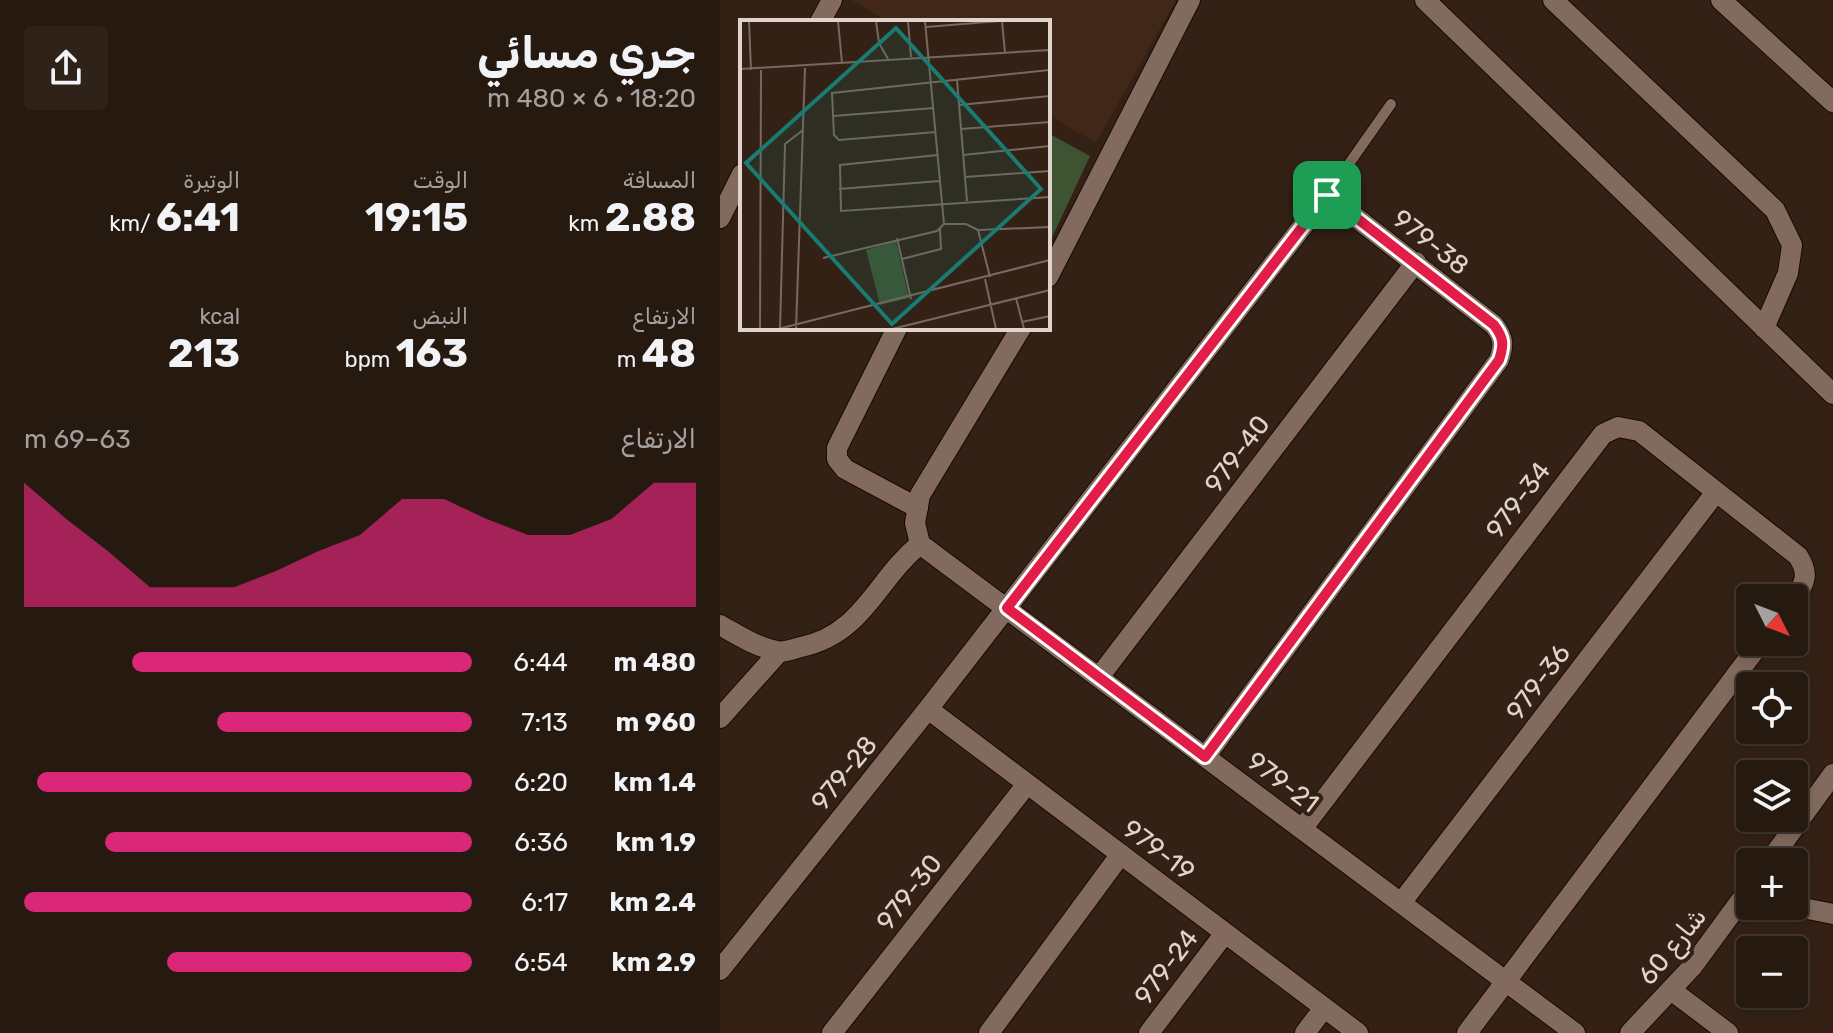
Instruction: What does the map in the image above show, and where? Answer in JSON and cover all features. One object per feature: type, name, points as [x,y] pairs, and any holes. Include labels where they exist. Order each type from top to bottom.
[{"type":"street","points":[[821,20],[832,0]]},
{"type":"street","points":[[1050,273],[1190,0]]},
{"type":"street","points":[[1425,0],[1833,394]]},
{"type":"street","points":[[1553,0],[1775,210],[1792,245],[1788,273],[1764,328]]},
{"type":"street","points":[[1721,0],[1833,102]]},
{"type":"street","points":[[720,218],[740,178]]},
{"type":"street","points":[[1007,608],[1327,195]]},
{"type":"street","name":"979-38","points":[[1205,757],[1499,360],[1504,347],[1494,325],[1327,195]]},
{"type":"street","name":"979-40","points":[[1099,677],[1416,262]]},
{"type":"street","points":[[896,330],[837,448],[837,459],[845,469],[918,508]]},
{"type":"street","points":[[720,625],[749,642],[779,652],[818,644],[849,626],[901,559],[920,544],[915,523],[920,495],[1020,330]]},
{"type":"street","name":"979-34","points":[[1302,829],[1603,434],[1618,427],[1639,431],[1798,556],[1805,567],[1806,578],[1802,584]]},
{"type":"street","name":"979-36","points":[[1401,903],[1716,492]]},
{"type":"street","name":"979-21","points":[[920,544],[1575,1033]]},
{"type":"street","name":"979-28","points":[[720,970],[1007,608]]},
{"type":"street","points":[[720,718],[779,652]]},
{"type":"street","points":[[1467,1033],[1750,656]]},
{"type":"street","name":"979-19","points":[[928,709],[1358,1033]]},
{"type":"street","points":[[1779,848],[1833,774]]},
{"type":"street","name":"979-30","points":[[832,1033],[1027,784]]},
{"type":"street","points":[[989,1033],[1121,854]]},
{"type":"street","points":[[1808,909],[1833,914]]},
{"type":"street","name":"شارع 60","points":[[1630,1033],[1692,967],[1736,910]]},
{"type":"street","name":"979-24","points":[[1149,1033],[1225,933]]},
{"type":"street","points":[[1671,990],[1728,1033]]},
{"type":"street","points":[[1305,1033],[1324,1008]]},
{"type":"lane","points":[[1327,195],[1391,104]]},
{"type":"shaded area","points":[[851,0],[1176,0],[1096,143],[1050,116],[1050,20],[886,20]]},
{"type":"green space","points":[[1050,134],[1090,156],[1050,242]]},
{"type":"route","points":[[1327,195],[1494,325],[1504,347],[1499,360],[1205,757],[1007,608],[1327,195]]}]
